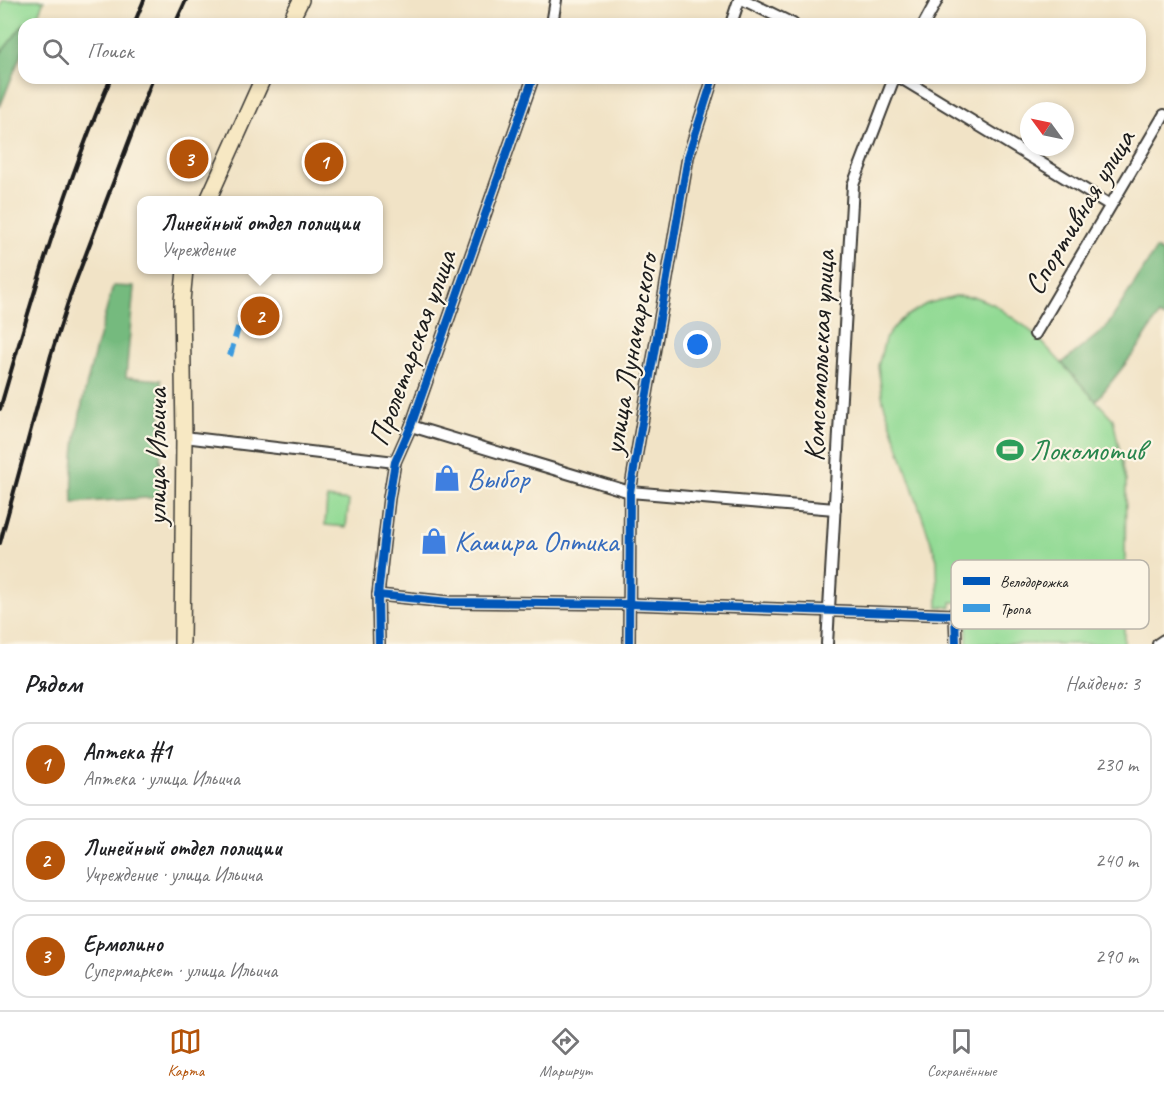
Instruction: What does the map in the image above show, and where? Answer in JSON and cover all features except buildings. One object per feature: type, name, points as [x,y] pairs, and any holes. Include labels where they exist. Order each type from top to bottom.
[{"type":"main road","points":[[292,18],[301,0]]},
{"type":"main road","points":[[210,196],[260,84]]},
{"type":"main road","name":"улица Ильича","points":[[182,644],[182,302],[185,274]]},
{"type":"street","points":[[553,18],[556,0]]},
{"type":"street","points":[[733,18],[739,0]]},
{"type":"street","points":[[744,0],[781,18]]},
{"type":"street","points":[[927,18],[937,0]]},
{"type":"street","name":"Пролетарская улица","points":[[379,644],[378,595],[395,462],[411,426],[531,84]]},
{"type":"street","name":"улица Луначарского","points":[[628,644],[630,492],[688,157],[711,84]]},
{"type":"street","name":"Комсомольская улица","points":[[827,644],[853,185],[892,84]]},
{"type":"street","points":[[911,84],[1110,205]]},
{"type":"street","name":"Спортивная улица","points":[[1035,334],[1164,115]]},
{"type":"street","points":[[411,426],[630,492],[835,509]]},
{"type":"street","points":[[183,437],[395,462]]},
{"type":"street","points":[[378,595],[449,602],[629,604],[951,615]]},
{"type":"street","points":[[955,629],[956,644]]},
{"type":"street","points":[[1158,644],[1164,640]]},
{"type":"green space","points":[[3,0],[44,0],[36,18],[18,18],[18,32],[0,54],[0,7]]},
{"type":"green space","points":[[18,32],[18,62],[0,107],[0,54]]},
{"type":"green space","points":[[1156,249],[1164,254],[1164,318],[1159,315],[1138,348],[1096,401],[1062,363],[1106,328]]},
{"type":"green space","points":[[113,286],[134,287],[126,377],[161,380],[160,497],[73,503],[75,448],[84,393]]},
{"type":"green space","name":"Локомотив","points":[[955,296],[975,297],[993,304],[1026,327],[1043,343],[1113,419],[1126,481],[1125,560],[951,560],[951,607],[938,607],[937,560],[883,401],[878,366],[885,339],[900,320],[926,304]]},
{"type":"green space","points":[[327,498],[349,501],[346,527],[325,525]]},
{"type":"green space","name":"Локомотив","points":[[967,629],[1124,629],[1124,644],[967,644]]},
{"type":"railway","points":[[136,18],[144,0]]},
{"type":"railway","points":[[178,18],[186,0]]},
{"type":"railway","points":[[0,409],[64,200],[108,84]]},
{"type":"railway","points":[[0,543],[51,355],[70,296],[151,84]]},
{"type":"marked path","points":[[230,356],[244,307]]},
{"type":"cycle path","points":[[379,644],[378,595],[395,462],[411,426],[531,84]]},
{"type":"cycle path","points":[[629,644],[630,492],[688,157],[711,84]]},
{"type":"cycle path","points":[[378,595],[449,602],[629,604],[951,615]]},
{"type":"cycle path","points":[[955,629],[956,644]]},
{"type":"place","name":"Ермолино","points":[[189,159]]},
{"type":"place","name":"Аптека #1","points":[[324,162]]},
{"type":"place","name":"Линейный отдел полиции","points":[[260,316]]},
{"type":"place","name":"Локомотив","points":[[1010,450]]},
{"type":"place","name":"Выбор","points":[[447,478]]},
{"type":"place","name":"Кашира Оптика","points":[[434,541]]}]
